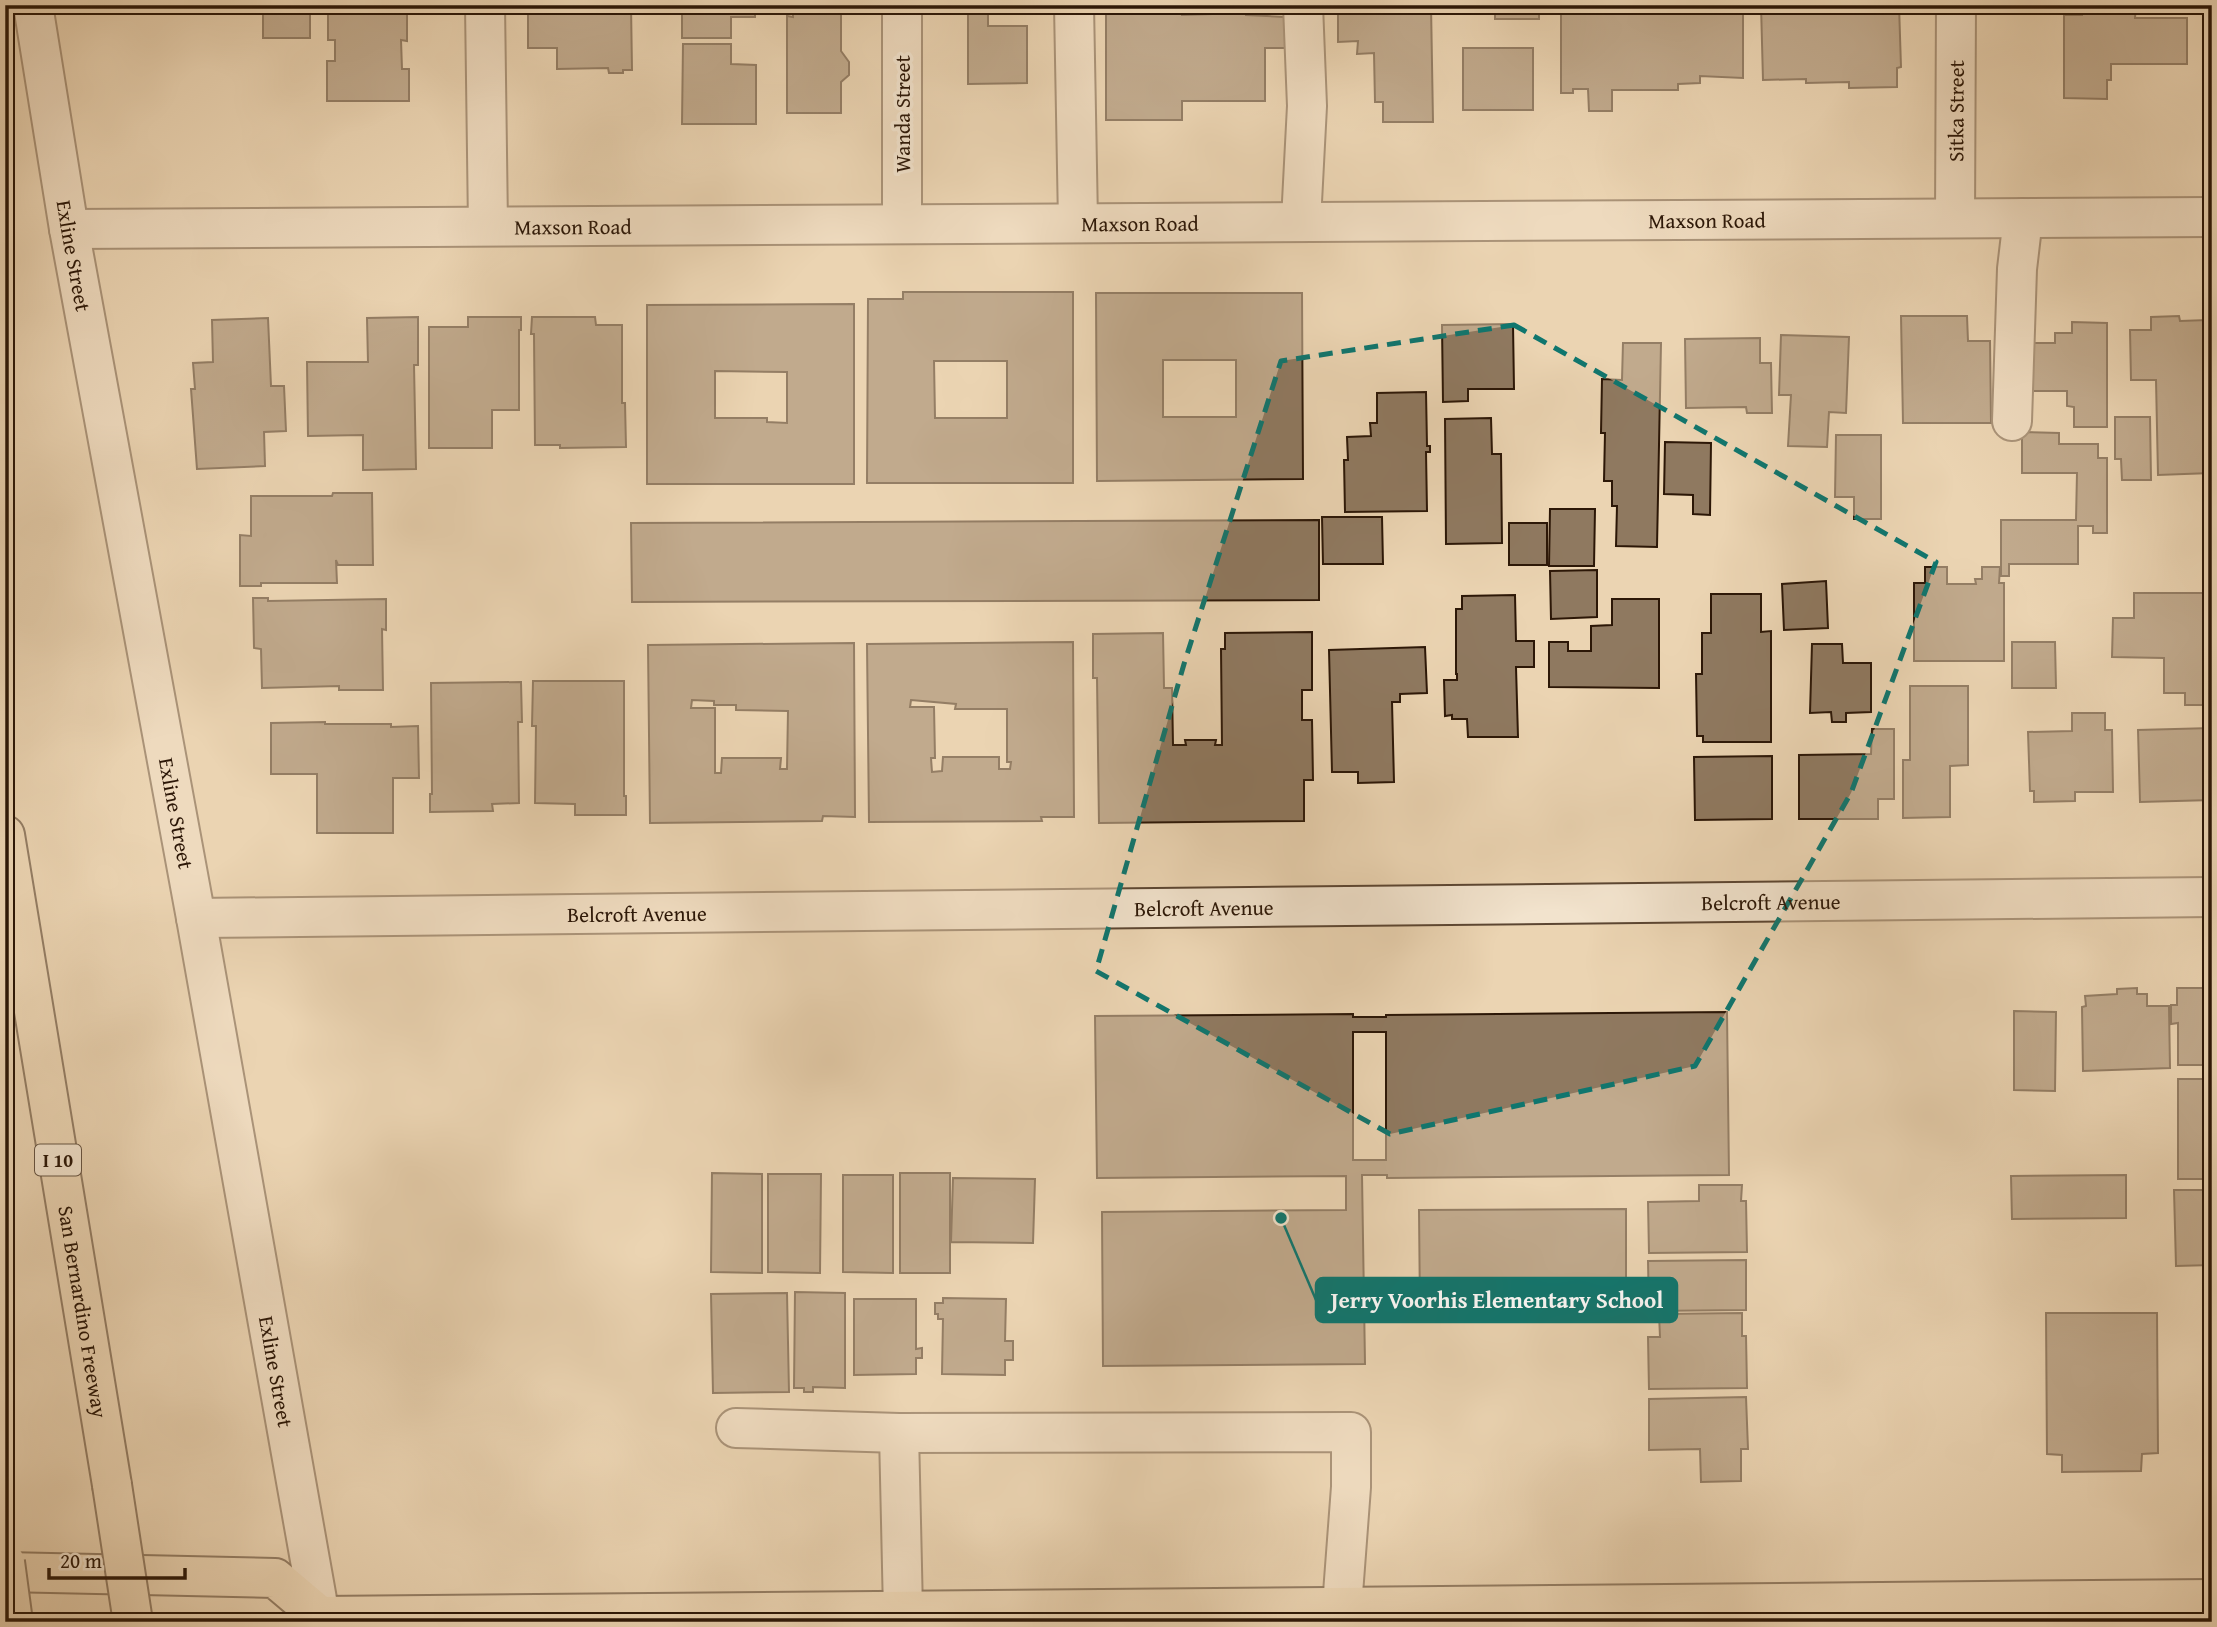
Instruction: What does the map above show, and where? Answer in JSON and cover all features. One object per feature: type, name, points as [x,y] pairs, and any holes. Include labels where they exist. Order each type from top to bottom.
[{"type":"main road","name":"San Bernardino Freeway","points":[[5,835],[133,1622]]},
{"type":"main road","points":[[5,1562],[13,1622]]},
{"type":"main road","points":[[5,1572],[275,1578],[317,1620],[903,1611],[1323,1612],[2212,1599]]},
{"type":"street","name":"Exline Street","points":[[33,5],[69,229],[195,918],[317,1620]]},
{"type":"street","points":[[485,5],[488,226]]},
{"type":"street","name":"Wanda Street","points":[[902,5],[902,223]]},
{"type":"street","points":[[1074,5],[1078,222]]},
{"type":"street","points":[[1301,221],[1307,106],[1303,5]]},
{"type":"street","name":"Sitka Street","points":[[1955,218],[1956,5]]},
{"type":"street","name":"Maxson Road","points":[[69,229],[2212,217]]},
{"type":"street","points":[[2012,421],[2017,269],[2023,218]]},
{"type":"street","name":"Belcroft Avenue","points":[[195,918],[2212,897]]},
{"type":"street","points":[[736,1428],[899,1433],[1351,1432],[1351,1487],[1323,1612]]},
{"type":"street","points":[[899,1433],[903,1611]]},
{"type":"highlighted area","points":[[1514,325],[1936,562],[1851,793],[1695,1066],[1390,1134],[1096,971],[1184,664],[1281,361]]},
{"type":"building","points":[[263,5],[310,5],[310,38],[263,38]]},
{"type":"building","points":[[328,5],[407,5],[407,41],[401,40],[402,69],[409,69],[409,101],[327,101],[327,61],[335,61],[335,40],[328,40]]},
{"type":"building","points":[[528,5],[631,5],[632,70],[609,73],[608,68],[557,69],[557,48],[528,48]]},
{"type":"building","points":[[682,5],[755,5],[755,17],[731,17],[731,38],[682,38]]},
{"type":"building","points":[[793,5],[841,5],[841,51],[849,62],[849,75],[841,82],[841,113],[787,113],[787,16],[793,17]]},
{"type":"building","points":[[1024,5],[1024,8],[988,8],[988,26],[1027,26],[1027,83],[968,84],[968,6]]},
{"type":"building","points":[[1182,5],[1182,15],[1212,14],[1212,5],[1246,5],[1246,15],[1285,17],[1285,48],[1265,48],[1265,101],[1182,101],[1182,120],[1106,120],[1106,7]]},
{"type":"building","points":[[1338,5],[1431,5],[1433,122],[1383,122],[1383,102],[1375,102],[1374,53],[1357,54],[1358,41],[1338,42]]},
{"type":"building","points":[[1495,5],[1539,5],[1539,19],[1495,19]]},
{"type":"building","points":[[1605,5],[1743,5],[1743,78],[1700,76],[1700,83],[1678,84],[1678,90],[1612,90],[1612,111],[1589,111],[1588,89],[1573,89],[1573,93],[1561,93],[1561,11],[1605,10]]},
{"type":"building","points":[[1761,5],[1899,5],[1901,67],[1897,68],[1897,87],[1849,88],[1849,82],[1763,80]]},
{"type":"building","points":[[2082,5],[2136,5],[2135,18],[2187,18],[2187,64],[2111,64],[2111,80],[2107,80],[2107,99],[2064,98],[2064,15],[2082,15]]},
{"type":"building","points":[[683,44],[731,44],[731,64],[756,65],[756,124],[682,124]]},
{"type":"building","points":[[1463,48],[1533,48],[1533,110],[1463,110]]},
{"type":"building","points":[[903,292],[1073,292],[1073,483],[867,483],[868,299],[903,299]],"holes":[[[934,361],[1007,361],[1007,418],[935,418]]]},
{"type":"building","points":[[1096,293],[1302,293],[1303,479],[1097,481]],"holes":[[[1163,360],[1236,360],[1236,417],[1163,417]]]},
{"type":"building","points":[[854,304],[854,484],[647,484],[647,305]],"holes":[[[715,371],[787,372],[787,423],[767,422],[767,418],[715,418]]]},
{"type":"building","points":[[1901,316],[1967,316],[1968,341],[1990,341],[1991,423],[1903,423]]},
{"type":"building","points":[[2179,316],[2180,321],[2208,320],[2211,473],[2158,475],[2156,380],[2131,380],[2130,330],[2151,330],[2151,317]]},
{"type":"building","points":[[418,317],[418,365],[414,365],[416,469],[363,470],[363,435],[308,436],[307,362],[368,362],[367,318]]},
{"type":"building","points":[[468,317],[521,317],[519,410],[492,410],[492,448],[429,448],[429,327],[468,327]]},
{"type":"building","points":[[532,317],[595,317],[596,325],[622,325],[622,403],[625,403],[626,447],[560,448],[560,445],[535,445]]},
{"type":"building","points":[[268,318],[271,386],[284,386],[286,431],[264,432],[265,466],[197,469],[191,389],[195,389],[193,363],[213,362],[212,320]]},
{"type":"building","points":[[2072,322],[2107,323],[2107,427],[2074,427],[2074,407],[2067,406],[2067,391],[2033,391],[2033,343],[2055,343],[2055,333],[2072,333]]},
{"type":"building","points":[[1513,324],[1514,389],[1468,389],[1468,401],[1443,402],[1442,325]]},
{"type":"building","points":[[1781,335],[1849,337],[1846,413],[1829,412],[1827,447],[1788,446],[1791,395],[1779,395]]},
{"type":"building","points":[[1760,338],[1760,363],[1771,363],[1772,413],[1747,413],[1746,407],[1686,408],[1685,339]]},
{"type":"building","points":[[1623,343],[1661,343],[1657,547],[1616,546],[1617,506],[1612,506],[1612,481],[1604,481],[1602,379],[1622,380]]},
{"type":"building","points":[[1426,392],[1427,446],[1430,446],[1430,452],[1426,452],[1427,511],[1345,512],[1344,460],[1348,460],[1347,437],[1371,436],[1370,423],[1377,423],[1377,393]]},
{"type":"building","points":[[2115,417],[2150,417],[2151,480],[2122,480],[2121,459],[2115,459]]},
{"type":"building","points":[[1491,418],[1492,454],[1501,454],[1502,543],[1446,544],[1445,419]]},
{"type":"building","points":[[2022,432],[2059,433],[2059,444],[2098,444],[2098,458],[2107,458],[2107,533],[2093,533],[2093,526],[2078,526],[2078,564],[2009,564],[2009,576],[2001,576],[2001,520],[2076,520],[2077,473],[2022,473]]},
{"type":"building","points":[[1836,435],[1881,435],[1881,519],[1854,519],[1854,497],[1835,497]]},
{"type":"building","points":[[1665,442],[1711,443],[1710,515],[1693,514],[1693,495],[1664,494]]},
{"type":"building","points":[[333,493],[372,493],[373,565],[338,565],[336,560],[337,583],[261,583],[261,586],[240,586],[240,535],[251,536],[251,496],[332,496]]},
{"type":"building","points":[[1550,509],[1595,509],[1594,566],[1549,566]]},
{"type":"building","points":[[1322,517],[1382,517],[1383,564],[1323,564]]},
{"type":"building","points":[[1319,520],[1319,600],[632,602],[631,523]]},
{"type":"building","points":[[1509,523],[1547,523],[1547,565],[1509,565]]},
{"type":"building","points":[[1925,567],[1947,567],[1947,584],[1976,584],[1975,579],[1982,579],[1982,567],[2000,567],[1999,583],[2004,583],[2004,661],[1914,661],[1914,583],[1925,583]]},
{"type":"building","points":[[1597,570],[1597,617],[1551,619],[1550,571]]},
{"type":"building","points":[[1826,581],[1828,628],[1784,630],[1782,584]]},
{"type":"building","points":[[2134,593],[2211,593],[2211,693],[2204,693],[2204,705],[2185,705],[2185,693],[2164,693],[2164,658],[2112,657],[2113,618],[2134,618]]},
{"type":"building","points":[[1711,594],[1761,594],[1761,632],[1771,631],[1771,742],[1703,742],[1703,736],[1697,736],[1696,674],[1702,674],[1702,633],[1711,633]]},
{"type":"building","points":[[1515,595],[1516,641],[1534,641],[1534,667],[1516,667],[1518,737],[1468,737],[1467,719],[1445,716],[1444,680],[1457,680],[1456,609],[1462,609],[1462,596]]},
{"type":"building","points":[[253,598],[268,598],[268,601],[386,599],[386,630],[382,629],[383,690],[339,690],[339,686],[262,688],[261,649],[254,648]]},
{"type":"building","points":[[1612,599],[1659,599],[1659,688],[1549,687],[1549,642],[1568,642],[1568,651],[1591,651],[1591,626],[1612,625]]},
{"type":"building","points":[[1312,632],[1312,690],[1302,690],[1302,720],[1312,720],[1313,780],[1304,780],[1304,821],[1099,823],[1097,678],[1093,678],[1093,634],[1163,633],[1164,688],[1172,688],[1173,745],[1186,745],[1185,740],[1216,740],[1215,745],[1222,745],[1221,649],[1225,649],[1225,633]]},
{"type":"building","points":[[1073,642],[1074,817],[1041,817],[1042,821],[869,822],[867,644]],"holes":[[[911,700],[956,704],[955,709],[1007,709],[1007,762],[1011,762],[1010,769],[999,769],[999,757],[943,757],[942,771],[932,772],[931,758],[935,758],[934,707],[910,707]]]},
{"type":"building","points":[[2012,642],[2055,642],[2056,688],[2012,688]]},
{"type":"building","points":[[854,643],[855,817],[823,816],[822,821],[650,823],[648,645]],"holes":[[[692,700],[714,701],[714,705],[736,705],[736,710],[788,711],[787,769],[780,769],[781,758],[722,758],[721,773],[715,773],[715,708],[691,708]]]},
{"type":"building","points":[[1812,644],[1842,644],[1843,663],[1871,663],[1871,712],[1846,713],[1846,722],[1832,722],[1831,712],[1810,713]]},
{"type":"building","points":[[1425,647],[1427,693],[1400,694],[1400,702],[1392,702],[1394,782],[1358,783],[1358,772],[1332,772],[1329,650]]},
{"type":"building","points":[[533,681],[624,681],[626,815],[575,815],[575,804],[535,803],[536,726],[532,726]]},
{"type":"building","points":[[521,682],[522,722],[518,722],[519,803],[492,804],[493,811],[430,812],[431,683]]},
{"type":"building","points":[[1910,686],[1968,686],[1968,765],[1950,766],[1950,817],[1903,818],[1903,760],[1910,760]]},
{"type":"building","points":[[2072,713],[2105,713],[2105,730],[2112,730],[2113,792],[2075,792],[2075,801],[2034,802],[2034,791],[2030,791],[2028,732],[2072,731]]},
{"type":"building","points":[[271,723],[391,724],[391,727],[418,726],[419,778],[393,778],[393,833],[317,833],[317,774],[271,774]]},
{"type":"building","points":[[2212,728],[2212,800],[2140,802],[2138,730]]},
{"type":"building","points":[[1872,729],[1894,729],[1894,799],[1878,799],[1878,819],[1799,819],[1799,755],[1871,754]]},
{"type":"building","points":[[1772,756],[1772,819],[1695,820],[1694,757]]},
{"type":"building","points":[[2137,988],[2137,994],[2147,994],[2147,1006],[2169,1006],[2170,1068],[2083,1071],[2082,1007],[2086,1006],[2085,996],[2117,994],[2117,989]]},
{"type":"building","points":[[2177,988],[2212,988],[2212,1065],[2178,1065],[2178,1023],[2171,1024],[2171,1005],[2177,1005]]},
{"type":"building","points":[[2014,1011],[2056,1012],[2055,1091],[2014,1090]]},
{"type":"building","points":[[1727,1012],[1729,1175],[1387,1178],[1387,1175],[1362,1175],[1365,1364],[1103,1366],[1102,1212],[1346,1210],[1346,1176],[1097,1178],[1095,1016]],"holes":[[[1353,1032],[1386,1032],[1386,1160],[1353,1160]]]},
{"type":"building","points":[[2178,1079],[2212,1079],[2212,1179],[2178,1179]]},
{"type":"building","points":[[712,1173],[762,1174],[762,1273],[711,1272]]},
{"type":"building","points":[[900,1173],[950,1173],[950,1273],[900,1273]]},
{"type":"building","points":[[768,1174],[821,1174],[820,1273],[768,1272]]},
{"type":"building","points":[[843,1175],[893,1175],[893,1273],[843,1272]]},
{"type":"building","points":[[2126,1175],[2126,1218],[2012,1219],[2011,1176]]},
{"type":"building","points":[[953,1178],[1035,1179],[1033,1243],[951,1242]]},
{"type":"building","points":[[1699,1185],[1742,1185],[1741,1201],[1746,1201],[1747,1252],[1649,1253],[1648,1202],[1699,1201]]},
{"type":"building","points":[[2174,1190],[2209,1190],[2208,1199],[2212,1198],[2212,1265],[2176,1266]]},
{"type":"building","points":[[1626,1209],[1626,1310],[1420,1310],[1419,1210]]},
{"type":"building","points":[[1746,1260],[1746,1310],[1649,1311],[1648,1261]]},
{"type":"building","points":[[795,1292],[845,1293],[845,1388],[813,1387],[813,1392],[804,1392],[804,1388],[794,1388]]},
{"type":"building","points":[[787,1293],[789,1392],[713,1393],[711,1294]]},
{"type":"building","points":[[943,1298],[1006,1299],[1005,1341],[1013,1341],[1013,1360],[1005,1360],[1005,1375],[942,1374],[943,1319],[938,1319],[938,1314],[935,1314],[935,1303],[943,1303]]},
{"type":"building","points":[[854,1299],[916,1299],[916,1349],[922,1348],[922,1358],[916,1358],[916,1374],[854,1375]]},
{"type":"building","points":[[1742,1313],[1742,1336],[1746,1336],[1747,1388],[1649,1389],[1648,1337],[1660,1337],[1659,1314]]},
{"type":"building","points":[[2046,1313],[2157,1313],[2158,1453],[2142,1454],[2141,1471],[2062,1472],[2062,1455],[2047,1454]]},
{"type":"building","points":[[2205,1317],[2212,1317],[2212,1347],[2205,1347]]},
{"type":"building","points":[[1746,1397],[1748,1449],[1741,1449],[1741,1481],[1701,1482],[1700,1449],[1649,1450],[1649,1399]]},
{"type":"place","name":"Jerry Voorhis Elementary School","points":[[1281,1218]]}]
